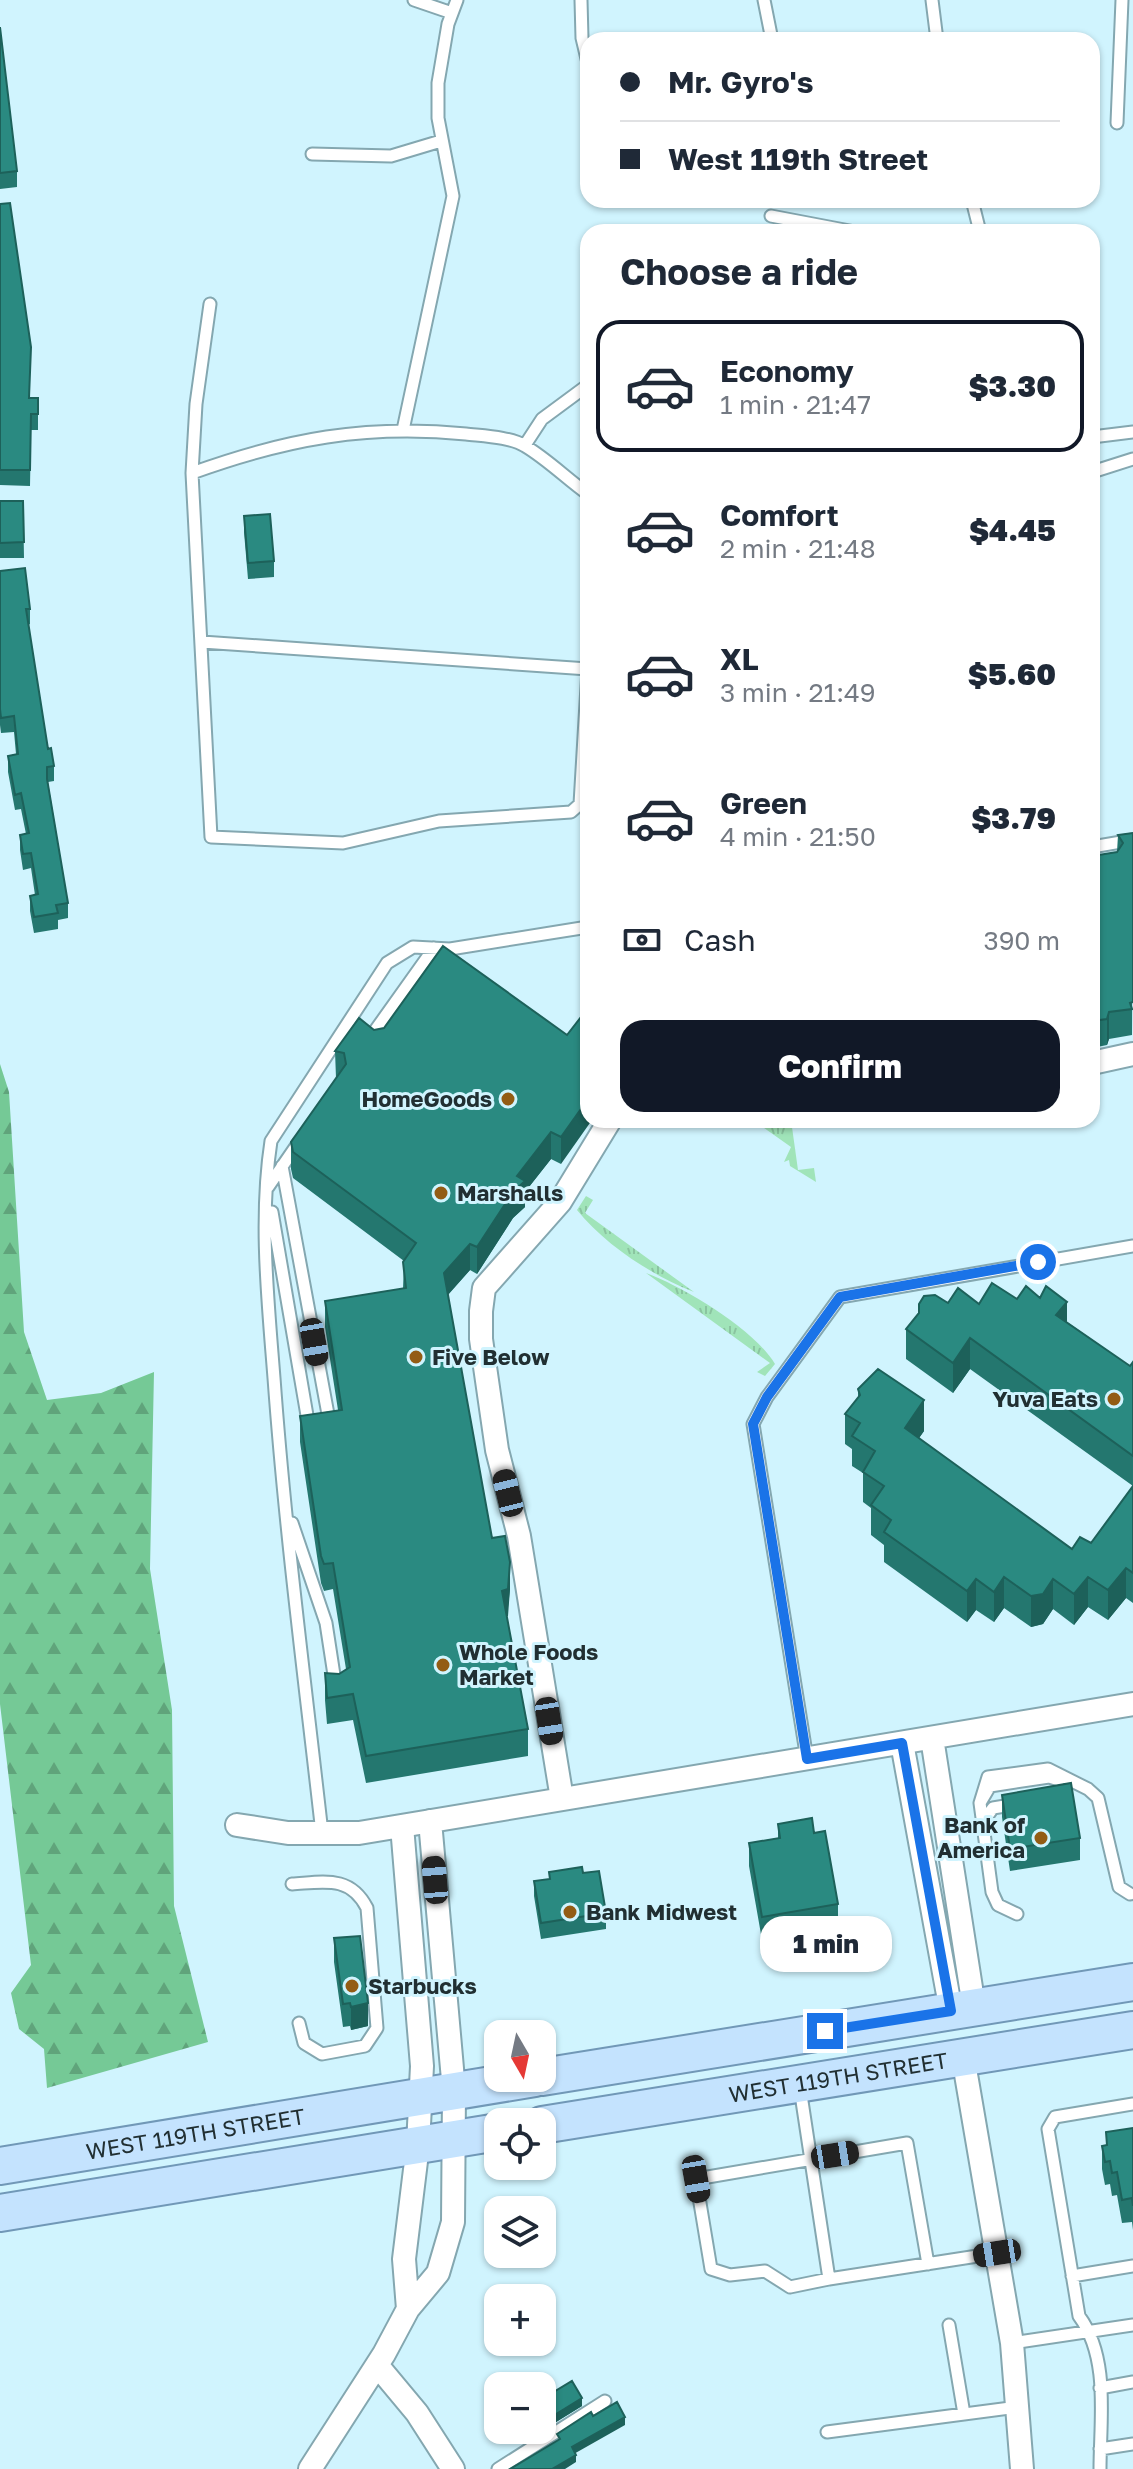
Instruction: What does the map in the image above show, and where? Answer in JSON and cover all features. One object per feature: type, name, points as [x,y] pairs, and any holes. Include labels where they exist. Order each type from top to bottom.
[{"type":"main road","points":[[556,2075],[1133,1982]]},
{"type":"main road","points":[[963,2057],[975,2037],[1000,2025],[1118,2003],[1133,1997]]},
{"type":"main road","points":[[680,2103],[796,2069],[938,2039],[956,2032],[962,2009]]},
{"type":"main road","name":"WEST 119TH STREET","points":[[556,2123],[1133,2030]]},
{"type":"main road","name":"WEST 119TH STREET","points":[[0,2213],[437,2118],[501,2092]]},
{"type":"main road","name":"WEST 119TH STREET","points":[[0,2166],[437,2118],[484,2129]]},
{"type":"street","points":[[1100,1061],[1133,1054]]},
{"type":"street","points":[[562,1799],[519,1536],[497,1450],[481,1339],[481,1311],[484,1288],[560,1202],[605,1128]]},
{"type":"street","points":[[237,1825],[288,1833],[359,1833],[1133,1704]]},
{"type":"street","points":[[932,1738],[962,2009]]},
{"type":"street","points":[[902,1743],[962,2009]]},
{"type":"street","points":[[408,2309],[404,2259],[437,2118],[430,1821]]},
{"type":"street","points":[[310,2469],[377,2365],[408,2309],[438,2273],[446,2256],[453,2222],[437,2118],[422,2066],[402,1826]]},
{"type":"street","points":[[963,2057],[1012,2343],[1022,2469]]},
{"type":"street","points":[[377,2365],[417,2413],[453,2469]]},
{"type":"lane","points":[[414,0],[452,13]]},
{"type":"lane","points":[[403,430],[453,196],[441,141],[438,83],[457,0]]},
{"type":"lane","points":[[581,0],[582,32]]},
{"type":"lane","points":[[764,0],[770,32]]},
{"type":"lane","points":[[932,0],[936,32]]},
{"type":"lane","points":[[1117,123],[1122,0]]},
{"type":"lane","points":[[312,154],[391,156],[441,141]]},
{"type":"lane","points":[[771,216],[813,224]]},
{"type":"lane","points":[[210,304],[196,404],[192,473],[202,642],[202,719],[211,837],[343,843],[439,821],[571,812],[580,804]]},
{"type":"lane","points":[[525,445],[542,419],[580,391]]},
{"type":"lane","points":[[192,473],[280,444],[377,429],[484,436],[525,445],[580,488]]},
{"type":"lane","points":[[1100,436],[1133,432]]},
{"type":"lane","points":[[1100,469],[1133,459]]},
{"type":"lane","points":[[202,642],[580,668]]},
{"type":"lane","points":[[1100,846],[1133,840]]},
{"type":"lane","points":[[322,1833],[285,1501],[266,1273],[271,1141],[387,963],[413,947],[450,949],[580,928]]},
{"type":"lane","points":[[367,1042],[434,948]]},
{"type":"lane","points":[[378,1049],[450,949]]},
{"type":"lane","points":[[307,1132],[268,1185],[310,1434]]},
{"type":"lane","points":[[282,1166],[331,1430]]},
{"type":"lane","points":[[807,1759],[753,1424],[767,1397],[840,1297],[1133,1246]]},
{"type":"lane","points":[[285,1501],[326,1623],[337,1692]]},
{"type":"lane","points":[[1017,1914],[998,1905],[992,1892],[980,1803],[990,1786],[1049,1777],[1083,1787],[1098,1798],[1113,1871],[1119,1887],[1130,1894]]},
{"type":"lane","points":[[982,1823],[991,1797],[1052,1787],[1083,1787]]},
{"type":"lane","points":[[1070,1792],[1083,1787]]},
{"type":"lane","points":[[982,1823],[993,1808],[1032,1801]]},
{"type":"lane","points":[[292,1884],[343,1882],[359,1892],[367,1908],[377,2022],[373,2038],[365,2046],[336,2054],[322,2054],[304,2043],[299,2023]]},
{"type":"lane","points":[[799,2083],[829,2279]]},
{"type":"lane","points":[[1100,2469],[1100,2388],[1091,2332],[1079,2316],[1048,2129],[1055,2117],[1133,2104]]},
{"type":"lane","points":[[928,2264],[907,2143],[696,2179],[711,2269],[730,2275],[765,2271],[790,2287],[997,2253]]},
{"type":"lane","points":[[1072,2276],[1133,2266]]},
{"type":"lane","points":[[949,2325],[964,2414]]},
{"type":"lane","points":[[1012,2343],[1133,2325]]},
{"type":"lane","points":[[1100,2388],[1133,2382]]},
{"type":"lane","points":[[498,2469],[605,2401]]},
{"type":"lane","points":[[827,2432],[1018,2407]]},
{"type":"lane","points":[[1100,2449],[1133,2444]]},
{"type":"green space","points":[[0,1064],[9,1092],[24,1332],[47,1400],[101,1393],[154,1372],[150,1569],[172,1710],[174,1906],[208,2042],[47,2088],[44,2049],[19,2029],[11,1993],[31,1965],[0,1704]]},
{"type":"green space","points":[[764,1128],[792,1128],[798,1170],[814,1168],[816,1182],[790,1166],[789,1160],[784,1162],[791,1147]]},
{"type":"green space","points":[[586,1196],[593,1200],[585,1213],[694,1292],[646,1268],[601,1235],[577,1210]]},
{"type":"green space","points":[[646,1273],[717,1311],[751,1337],[775,1364],[765,1376],[757,1372],[770,1363]]},
{"type":"building","points":[[0,27],[17,171],[0,173]]},
{"type":"building","points":[[10,203],[31,347],[29,398],[38,398],[38,414],[31,414],[30,470],[0,470],[0,204]]},
{"type":"building","points":[[0,501],[23,501],[24,542],[0,543]]},
{"type":"building","points":[[270,514],[274,561],[248,563],[244,516]]},
{"type":"building","points":[[25,568],[30,609],[26,609],[48,749],[51,748],[54,766],[47,767],[47,779],[68,903],[56,905],[58,913],[34,917],[30,896],[38,894],[31,853],[23,854],[20,835],[29,833],[21,793],[15,795],[8,756],[18,754],[14,716],[1,718],[0,709],[0,571]]},
{"type":"building","points":[[1133,833],[1133,1002],[1130,1003],[1132,1009],[1109,1012],[1107,1019],[1100,1020],[1100,855],[1117,852],[1123,843],[1118,835]]},
{"type":"building","points":[[443,946],[567,1035],[580,1018],[580,1110],[561,1137],[551,1132],[517,1176],[525,1181],[513,1192],[477,1247],[470,1244],[444,1273],[492,1538],[505,1536],[510,1562],[508,1589],[502,1591],[528,1729],[366,1756],[353,1694],[327,1698],[325,1673],[339,1674],[350,1667],[333,1563],[324,1564],[321,1556],[300,1416],[342,1410],[325,1301],[406,1288],[403,1262],[416,1243],[293,1152],[291,1142],[346,1064],[344,1053],[335,1051],[359,1018],[374,1030],[384,1028]]},
{"type":"building","points":[[992,1283],[1017,1299],[1026,1286],[1040,1298],[1046,1286],[1067,1302],[1056,1315],[1130,1366],[1133,1362],[1133,1456],[970,1338],[953,1363],[906,1329],[919,1313],[919,1304],[924,1296],[935,1295],[948,1303],[958,1288],[979,1304]]},
{"type":"building","points":[[878,1369],[924,1400],[905,1428],[1072,1549],[1080,1537],[1091,1543],[1133,1486],[1133,1573],[1126,1568],[1108,1590],[1088,1577],[1074,1594],[1053,1579],[1043,1594],[1031,1596],[1004,1577],[994,1592],[976,1579],[967,1591],[884,1532],[891,1520],[871,1505],[884,1486],[863,1472],[875,1451],[852,1436],[860,1423],[845,1414],[860,1395],[858,1389]]},
{"type":"building","points":[[1071,1783],[1080,1838],[1010,1849],[1002,1795]]},
{"type":"building","points":[[812,1818],[814,1833],[825,1831],[838,1904],[762,1917],[749,1843],[780,1838],[778,1824]]},
{"type":"building","name":"Bank Midwest","points":[[582,1867],[583,1873],[599,1871],[606,1913],[541,1923],[534,1881],[550,1879],[549,1872]]},
{"type":"building","points":[[360,1936],[368,2003],[351,2007],[350,2003],[343,2004],[334,1938]]},
{"type":"building","points":[[1133,2128],[1133,2206],[1132,2198],[1122,2200],[1117,2172],[1112,2173],[1110,2161],[1105,2162],[1102,2146],[1107,2145],[1106,2132]]},
{"type":"building","points":[[572,2381],[582,2398],[556,2414],[556,2391]]},
{"type":"building","points":[[617,2402],[625,2417],[572,2447],[576,2455],[552,2469],[510,2469],[556,2444],[560,2439],[557,2434],[591,2412],[593,2416]]},
{"type":"place","name":"HomeGoods","points":[[508,1099]]},
{"type":"place","name":"Marshalls","points":[[441,1193]]},
{"type":"place","name":"Five Below","points":[[416,1357]]},
{"type":"place","name":"Yuva Eats","points":[[1114,1399]]},
{"type":"place","name":"Whole Foods Market","points":[[443,1665]]},
{"type":"place","name":"Bank of America","points":[[1041,1838]]},
{"type":"place","name":"Bank Midwest","points":[[570,1912]]},
{"type":"place","name":"Starbucks","points":[[352,1986]]},
{"type":"route","points":[[825,2031],[951,2011],[902,1743],[807,1759],[753,1424],[767,1397],[840,1297],[1038,1262]]}]
